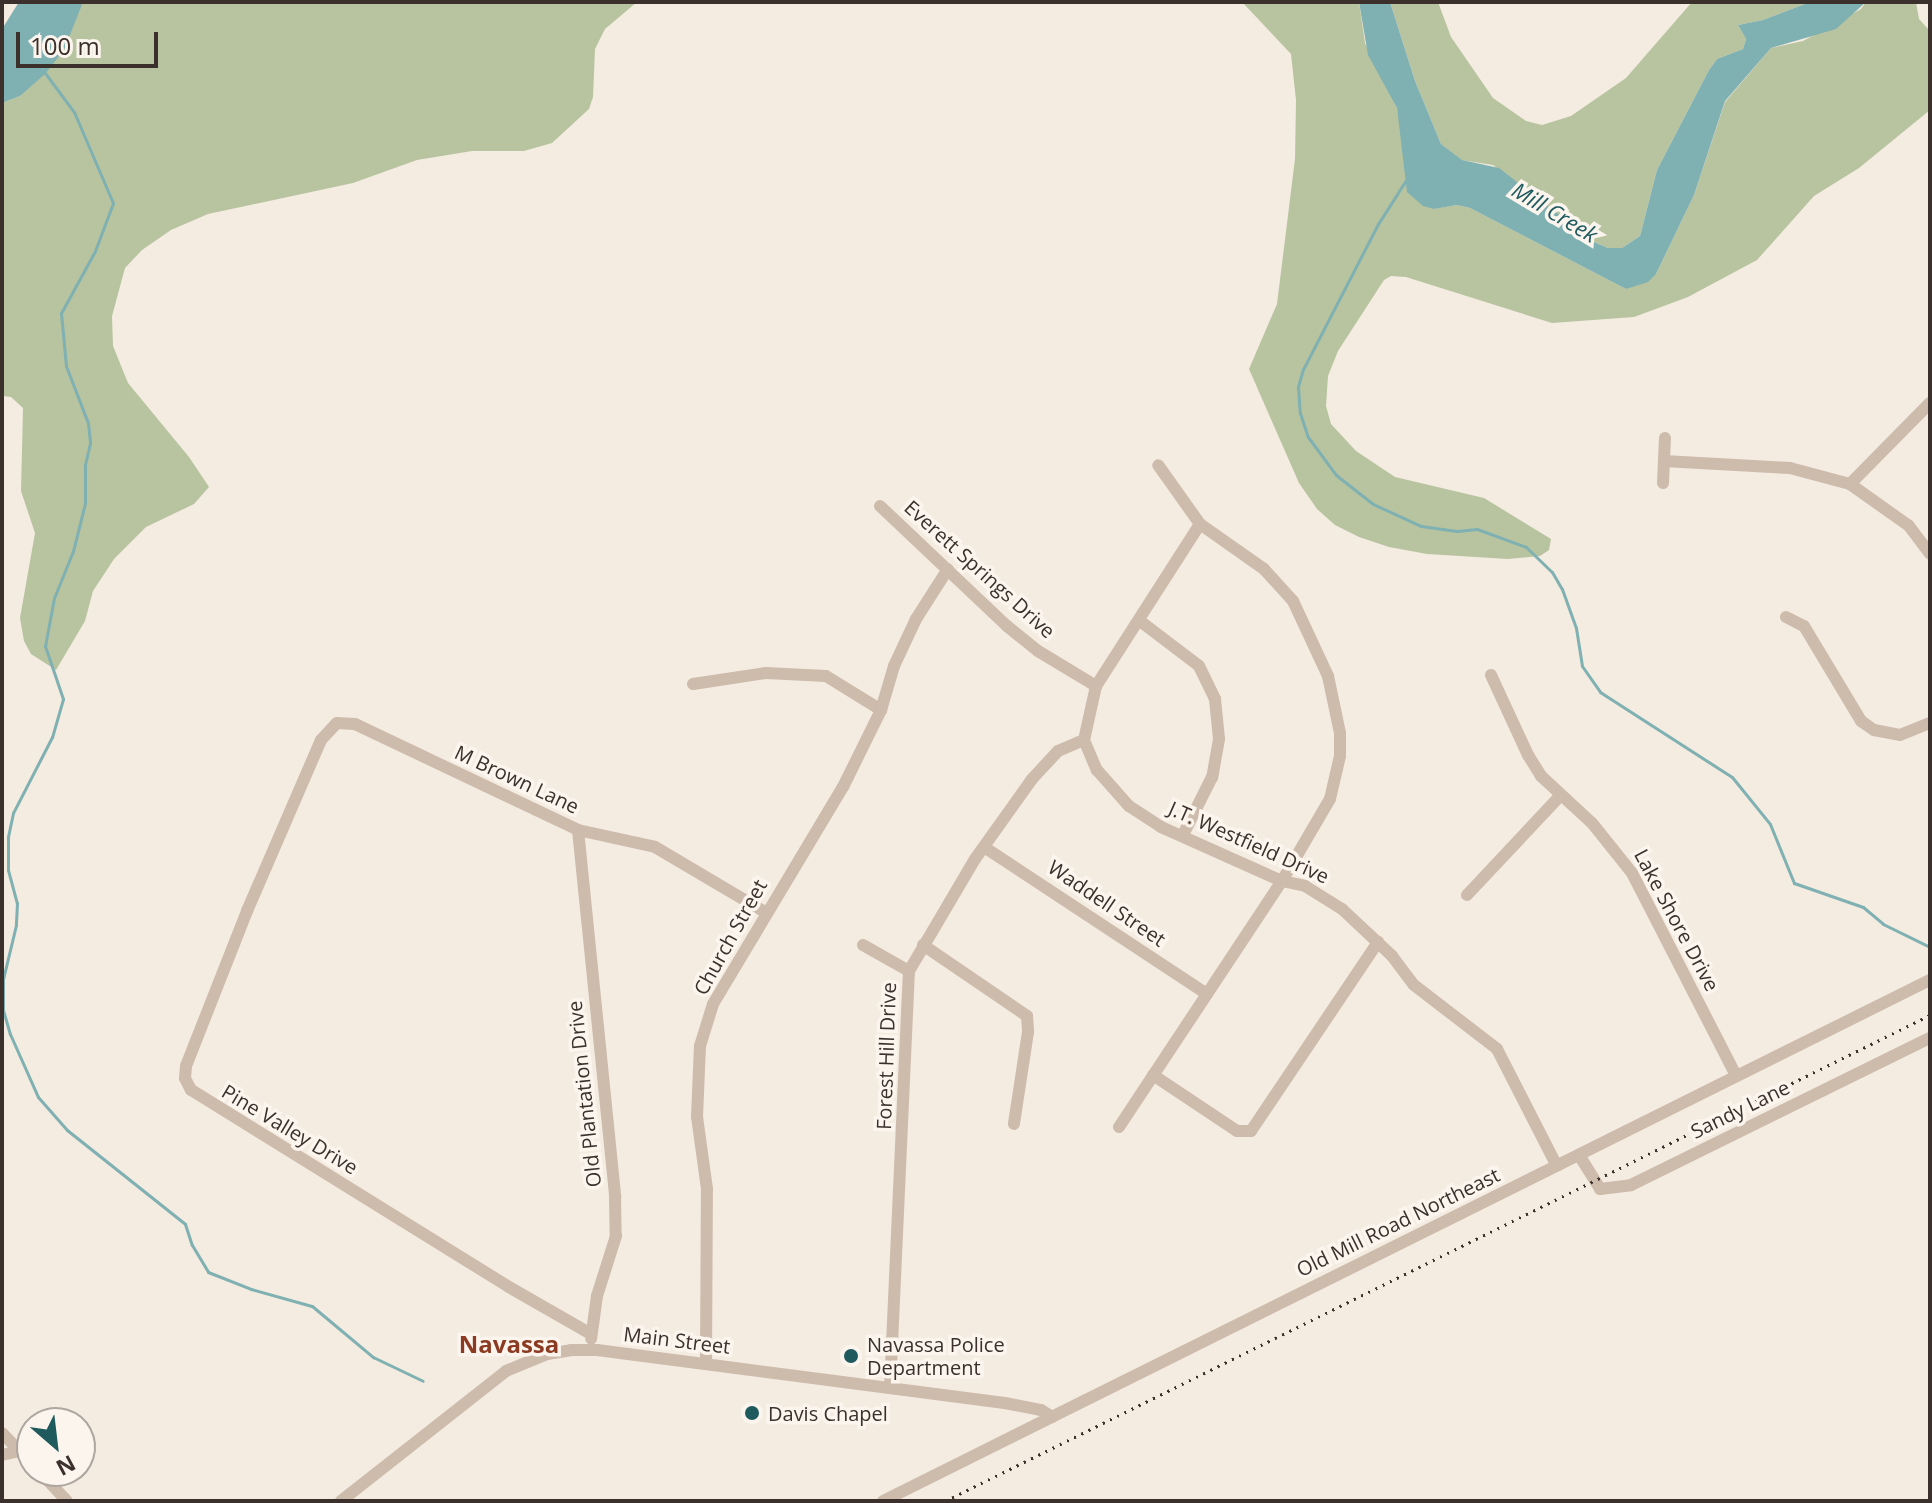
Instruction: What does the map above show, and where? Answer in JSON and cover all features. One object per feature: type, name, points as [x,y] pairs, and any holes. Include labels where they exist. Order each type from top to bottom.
[{"type":"street","points":[[1850,484],[1930,403]]},
{"type":"street","points":[[1663,483],[1665,438]]},
{"type":"street","points":[[1664,461],[1790,468],[1850,484],[1909,526],[1930,554]]},
{"type":"street","points":[[1119,1127],[1282,881],[1330,799],[1337,778],[1340,733],[1328,676],[1307,626],[1281,585],[1250,557],[1200,524],[1158,465]]},
{"type":"street","name":"Everett Springs Drive","points":[[880,506],[1038,651],[1096,686]]},
{"type":"street","points":[[1084,740],[1096,686],[1200,524]]},
{"type":"street","name":"Church Street","points":[[706,1364],[709,1241],[707,1189],[697,1117],[700,1046],[713,1004],[765,912],[843,787],[881,710],[894,666],[916,619],[948,569]]},
{"type":"street","points":[[1786,617],[1804,626],[1861,721],[1874,730],[1900,735],[1930,723]]},
{"type":"street","points":[[1140,621],[1199,666],[1215,699],[1219,739],[1212,777],[1183,835]]},
{"type":"street","points":[[693,684],[766,673],[826,676],[881,710]]},
{"type":"street","name":"Lake Shore Drive","points":[[1491,675],[1528,755],[1560,796],[1592,823],[1632,873],[1736,1075]]},
{"type":"street","name":"M Brown Lane","points":[[337,723],[355,724],[578,830],[655,847],[765,912]]},
{"type":"street","name":"Pine Valley Drive","points":[[337,723],[321,740],[247,911],[186,1066],[185,1078],[202,1100],[591,1334]]},
{"type":"street","name":"J.T. Westfield Drive","points":[[1084,740],[1097,770],[1129,806],[1161,827],[1282,881],[1326,897],[1378,942],[1426,996],[1497,1049],[1557,1166]]},
{"type":"street","name":"Forest Hill Drive","points":[[890,1388],[909,971],[984,847],[1032,779],[1058,751],[1084,740]]},
{"type":"street","points":[[1467,895],[1560,796]]},
{"type":"street","name":"Old Plantation Drive","points":[[578,830],[615,1197],[616,1236],[597,1296],[591,1350]]},
{"type":"street","name":"Waddell Street","points":[[984,847],[1207,994]]},
{"type":"street","points":[[1153,1075],[1237,1131],[1251,1131],[1378,942]]},
{"type":"street","points":[[863,945],[909,971]]},
{"type":"street","points":[[923,945],[1027,1016],[1028,1032],[1014,1124]]},
{"type":"street","name":"Old Mill Road Northeast","points":[[883,1501],[1930,980]]},
{"type":"street","name":"Sandy Lane","points":[[1579,1155],[1600,1189],[1631,1185],[1930,1038]]},
{"type":"street","name":"Main Street","points":[[341,1501],[506,1371],[547,1354],[591,1350],[706,1364],[1029,1407],[1052,1417]]},
{"type":"green space","points":[[83,2],[637,2],[605,29],[595,49],[593,97],[589,109],[552,143],[524,151],[472,151],[417,160],[353,183],[208,214],[171,230],[142,250],[125,268],[112,316],[113,346],[128,383],[189,457],[209,487],[194,504],[146,527],[114,559],[93,591],[85,621],[56,670],[31,654],[24,641],[20,618],[35,533],[21,491],[23,408],[11,397],[2,396],[2,103],[20,96]]},
{"type":"green space","points":[[1242,2],[1359,2],[1365,43],[1397,108],[1401,132],[1433,209],[1457,205],[1470,208],[1626,289],[1656,274],[1694,195],[1725,102],[1771,48],[1803,41],[1861,9],[1866,2],[1916,2],[1919,19],[1930,31],[1930,110],[1859,168],[1814,196],[1757,260],[1688,297],[1634,317],[1552,323],[1406,277],[1391,276],[1384,280],[1338,351],[1328,376],[1326,406],[1331,424],[1356,451],[1395,477],[1484,498],[1551,539],[1549,550],[1540,556],[1508,559],[1427,554],[1389,547],[1359,537],[1335,525],[1317,509],[1299,483],[1249,369],[1277,304],[1295,159],[1296,100],[1291,54]]},
{"type":"green space","points":[[1390,2],[1438,2],[1451,37],[1493,98],[1526,121],[1542,125],[1571,116],[1626,78],[1692,2],[1810,2],[1763,20],[1738,25],[1746,39],[1743,49],[1717,59],[1709,70],[1657,170],[1640,236],[1622,248],[1608,248],[1594,242],[1493,165],[1461,160],[1441,144],[1415,81]]},
{"type":"water","points":[[19,2],[83,2],[64,50],[45,74],[20,96],[2,103],[2,29]]},
{"type":"water","name":"Mill Creek","points":[[1359,2],[1390,2],[1415,81],[1441,144],[1462,160],[1499,168],[1594,242],[1608,248],[1622,248],[1640,236],[1657,170],[1709,70],[1717,59],[1743,49],[1746,39],[1738,25],[1763,20],[1810,2],[1866,2],[1836,29],[1771,48],[1725,101],[1694,195],[1656,274],[1648,282],[1626,289],[1470,208],[1457,205],[1434,209],[1423,206],[1407,192],[1397,108],[1368,55]]},
{"type":"waterway","points":[[45,73],[74,112],[113,203],[95,251],[61,313],[66,366],[88,423],[90,443],[85,465],[85,503],[73,551],[54,598],[45,646],[63,699],[52,737],[13,813],[8,837],[8,870],[17,903],[16,925],[3,979],[3,1010],[10,1034],[38,1097],[67,1130],[185,1224],[192,1245],[208,1272],[251,1289],[312,1306],[373,1357],[423,1381]]},
{"type":"waterway","points":[[1406,180],[1378,224],[1303,369],[1298,387],[1300,413],[1308,437],[1336,475],[1373,504],[1421,526],[1457,531],[1477,529],[1526,547],[1552,572],[1562,589],[1576,628],[1582,666],[1600,692],[1732,777],[1770,824],[1794,883],[1863,907],[1883,924],[1930,947]]},
{"type":"railway","points":[[945,1501],[1930,1015]]},
{"type":"place","name":"Navassa Police Department","points":[[851,1356]]},
{"type":"place","name":"Davis Chapel","points":[[752,1413]]},
{"type":"district","name":"Navassa","points":[[509,1344]]}]
